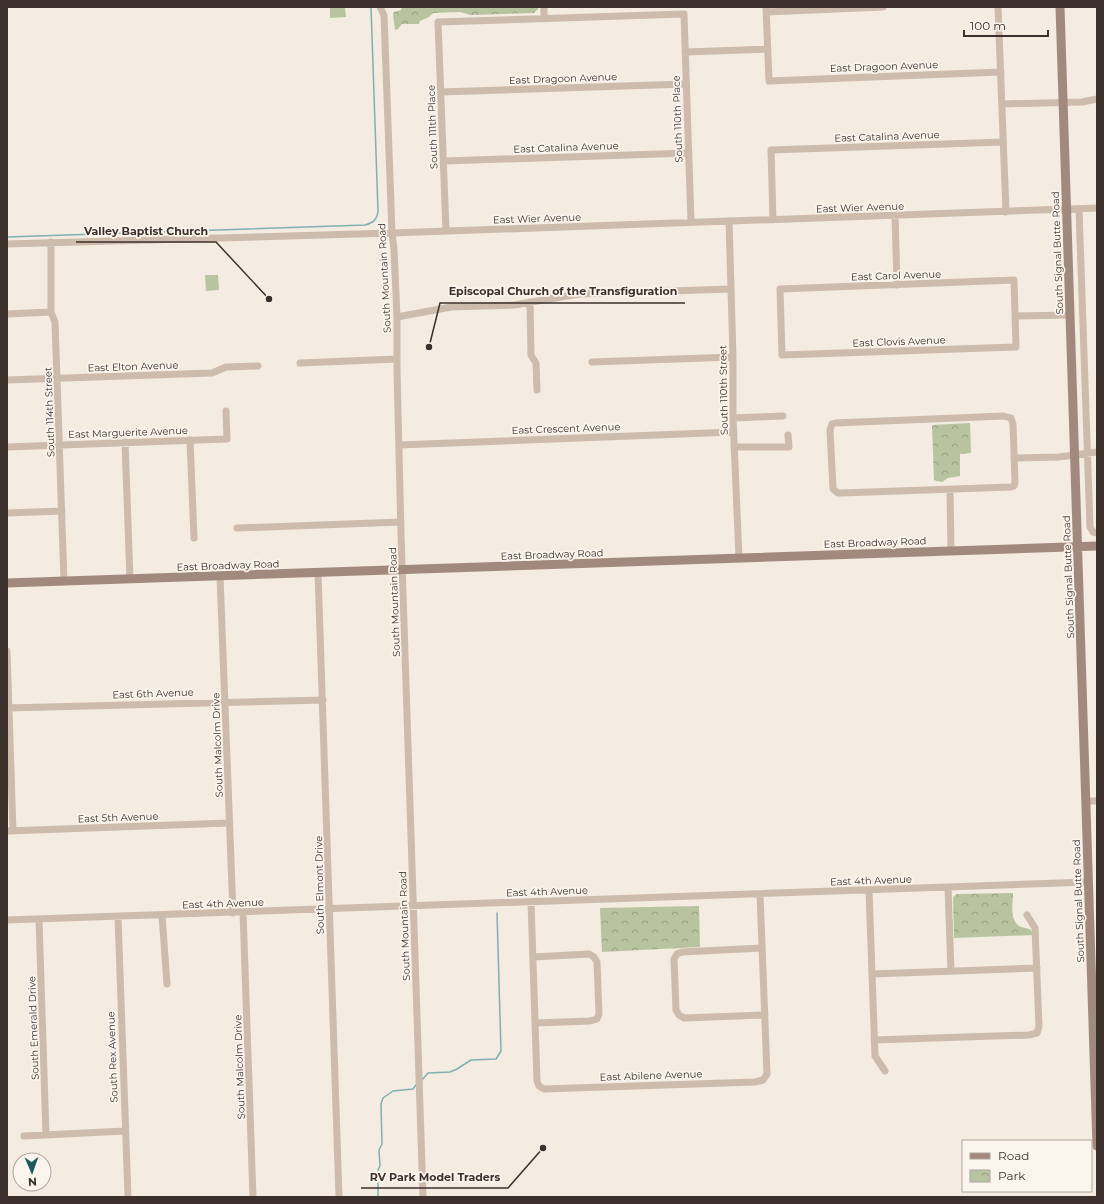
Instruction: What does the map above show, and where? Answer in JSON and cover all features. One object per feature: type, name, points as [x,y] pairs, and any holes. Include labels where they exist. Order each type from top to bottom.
[{"type":"main road","name":"South Signal Butte Road","points":[[1060,7],[1097,1146]]},
{"type":"main road","name":"East Broadway Road","points":[[7,583],[1097,546]]},
{"type":"street","name":"South Mountain Road","points":[[380,7],[384,15],[392,233],[397,317],[401,522],[423,1197]]},
{"type":"street","points":[[544,7],[544,19]]},
{"type":"street","points":[[685,52],[768,49],[766,9],[883,7]]},
{"type":"street","points":[[998,7],[1006,212]]},
{"type":"street","name":"South 110th Place","points":[[544,19],[684,14],[691,222]]},
{"type":"street","name":"South 111th Place","points":[[446,231],[438,22],[544,19]]},
{"type":"street","name":"East Dragoon Avenue","points":[[768,49],[769,81],[1001,72]]},
{"type":"street","name":"East Dragoon Avenue","points":[[441,92],[686,84]]},
{"type":"street","points":[[1002,104],[1063,103],[1082,102],[1097,99]]},
{"type":"street","name":"East Catalina Avenue","points":[[773,220],[771,150],[1003,142]]},
{"type":"street","name":"East Catalina Avenue","points":[[444,161],[689,152]]},
{"type":"street","name":"East Wier Avenue","points":[[7,244],[392,233],[1097,208]]},
{"type":"street","points":[[1079,209],[1090,527],[1095,533]]},
{"type":"street","points":[[895,215],[897,284]]},
{"type":"street","name":"South 110th Street","points":[[729,221],[733,357],[733,418],[739,558]]},
{"type":"street","name":"South 114th Street","points":[[51,242],[51,312],[55,322],[58,379],[64,581]]},
{"type":"street","name":"East Carol Avenue","points":[[782,355],[780,289],[1014,280],[1015,316]]},
{"type":"street","points":[[397,317],[451,307],[514,305],[579,294],[731,289]]},
{"type":"street","points":[[530,302],[531,355],[536,363],[537,390]]},
{"type":"street","points":[[7,314],[51,312]]},
{"type":"street","points":[[1015,316],[1070,315]]},
{"type":"street","name":"East Clovis Avenue","points":[[782,355],[1016,347],[1015,316]]},
{"type":"street","points":[[592,362],[733,357]]},
{"type":"street","points":[[300,363],[397,360]]},
{"type":"street","name":"East Elton Avenue","points":[[7,380],[212,373],[226,368],[258,366]]},
{"type":"street","name":"East Marguerite Avenue","points":[[7,447],[227,439],[226,411]]},
{"type":"street","points":[[733,418],[783,416]]},
{"type":"street","points":[[1004,416],[1011,418],[1013,424],[1014,458],[1014,486],[1006,488],[841,493],[835,492],[832,486],[830,430],[832,424],[839,422],[1004,416]]},
{"type":"street","name":"East Crescent Avenue","points":[[399,445],[734,432]]},
{"type":"street","points":[[734,447],[789,447],[788,435]]},
{"type":"street","points":[[190,440],[194,538]]},
{"type":"street","points":[[125,442],[130,579]]},
{"type":"street","points":[[1014,458],[1075,455],[1097,452]]},
{"type":"street","points":[[950,490],[951,551]]},
{"type":"street","points":[[7,513],[62,511]]},
{"type":"street","points":[[237,528],[401,522]]},
{"type":"street","name":"South Elmont Drive","points":[[318,573],[339,1197]]},
{"type":"street","name":"South Malcolm Drive","points":[[220,576],[232,912]]},
{"type":"street","points":[[7,651],[10,831]]},
{"type":"street","name":"East 6th Avenue","points":[[8,708],[225,701],[323,700]]},
{"type":"street","points":[[1086,801],[1097,801]]},
{"type":"street","name":"East 5th Avenue","points":[[10,831],[229,823]]},
{"type":"street","name":"East 4th Avenue","points":[[7,920],[1088,882]]},
{"type":"street","points":[[948,887],[951,971]]},
{"type":"street","points":[[869,890],[874,1056],[885,1070]]},
{"type":"street","points":[[760,894],[765,1015],[684,1018],[679,1015],[676,1010],[674,959],[677,954],[682,952],[762,948]]},
{"type":"street","points":[[531,902],[533,957],[536,1023],[590,1021],[597,1018],[599,1014],[597,962],[594,957],[589,954],[533,957]]},
{"type":"street","name":"South Malcolm Drive","points":[[243,912],[253,1197]]},
{"type":"street","points":[[162,915],[167,984]]},
{"type":"street","points":[[874,1040],[1037,1033],[1039,1026],[1035,928],[1027,915]]},
{"type":"street","name":"South Rex Avenue","points":[[118,917],[128,1197]]},
{"type":"street","name":"South Emerald Drive","points":[[39,919],[46,1135]]},
{"type":"street","points":[[872,974],[1037,968]]},
{"type":"street","name":"East Abilene Avenue","points":[[536,1023],[537,1081],[539,1086],[544,1089],[755,1082],[763,1080],[767,1074],[765,1015]]},
{"type":"street","points":[[24,1136],[125,1131]]},
{"type":"green space","points":[[330,7],[345,7],[346,17],[330,18]]},
{"type":"green space","points":[[538,7],[538,9],[534,13],[471,15],[460,12],[433,13],[429,17],[420,21],[419,24],[402,24],[395,30],[394,12],[401,10],[402,8]]},
{"type":"green space","points":[[205,275],[218,275],[219,290],[206,291]]},
{"type":"green space","points":[[970,423],[971,453],[960,454],[960,476],[948,478],[942,482],[934,480],[932,425]]},
{"type":"green space","points":[[1013,893],[1012,911],[1014,919],[1019,926],[1031,930],[1033,935],[954,938],[953,897],[957,894]]},
{"type":"green space","points":[[699,906],[700,947],[602,952],[600,908]]},
{"type":"waterway","points":[[7,237],[365,225],[372,222],[376,219],[378,211],[371,7]]},
{"type":"waterway","points":[[422,1080],[428,1073],[450,1072],[471,1060],[496,1059],[501,1051],[497,913]]},
{"type":"waterway","points":[[378,1197],[378,1170],[380,1166],[379,1150],[382,1144],[381,1104],[383,1098],[393,1091],[413,1089],[416,1085]]},
{"type":"place","name":"Valley Baptist Church","points":[[269,299]]},
{"type":"place","name":"Episcopal Church of the Transfiguration","points":[[429,347]]},
{"type":"place","name":"RV Park Model Traders","points":[[543,1148]]}]
